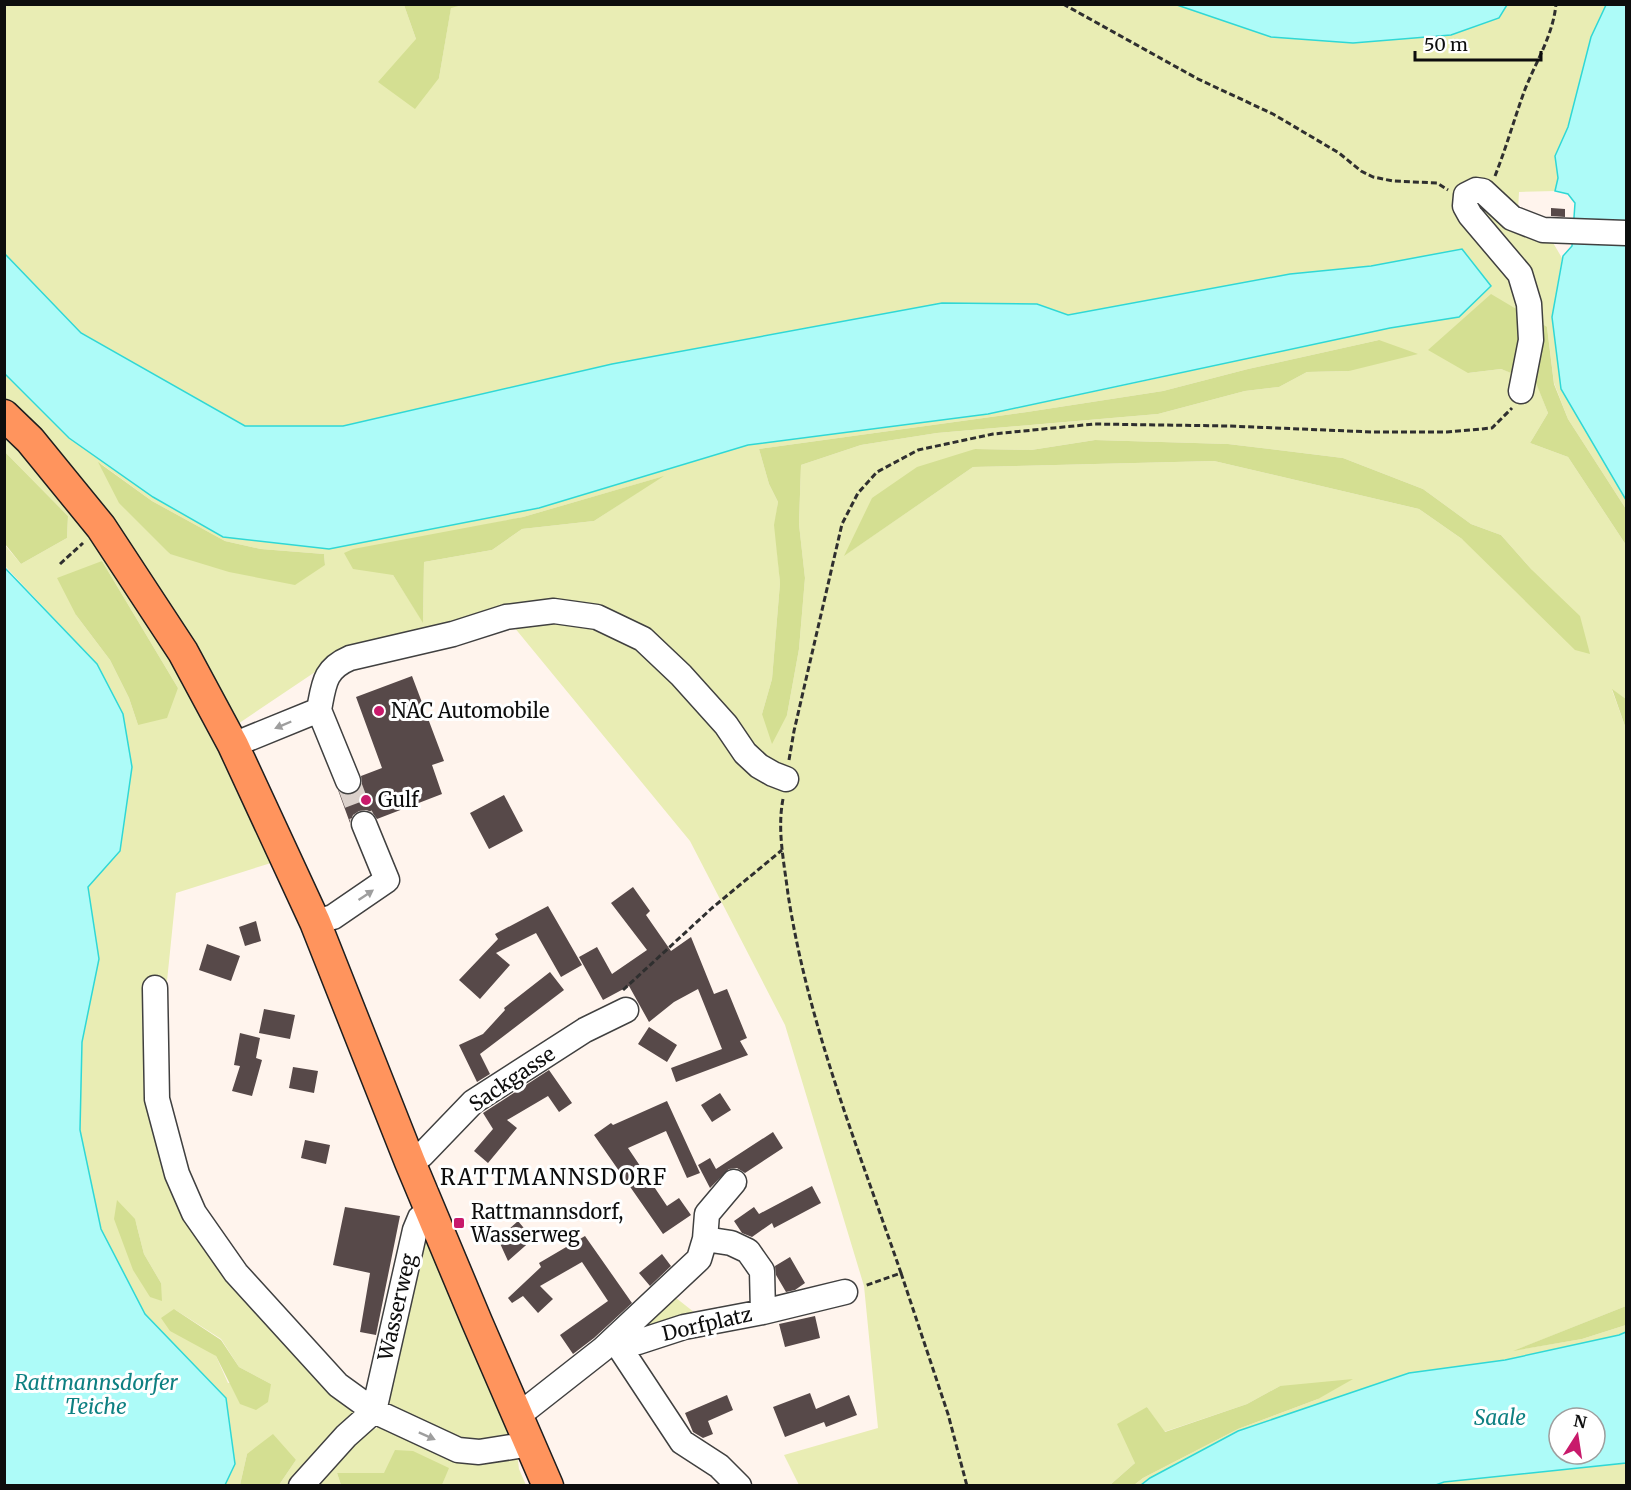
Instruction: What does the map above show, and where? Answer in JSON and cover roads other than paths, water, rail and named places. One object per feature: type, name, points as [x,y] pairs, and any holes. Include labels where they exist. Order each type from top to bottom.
[{"type":"main road","points":[[4,415],[30,440],[101,527],[183,652],[233,745],[315,922],[410,1162],[548,1485]]},
{"type":"street","points":[[1521,391],[1531,340],[1529,304],[1520,274],[1465,206],[1476,197],[1512,218],[1543,230],[1626,233]]},
{"type":"street","points":[[348,781],[319,710],[326,678],[340,662],[453,634],[506,617],[554,611],[597,617],[643,639],[696,691],[753,761],[773,774],[786,778]]},
{"type":"street","points":[[233,745],[319,710]]},
{"type":"street","points":[[315,922],[333,917],[387,880],[364,824]]},
{"type":"street","points":[[155,988],[157,1100],[177,1174],[194,1213],[236,1274],[338,1385],[374,1411],[458,1450],[479,1452],[531,1444]]},
{"type":"street","name":"Sackgasse","points":[[410,1162],[422,1155],[473,1102],[585,1030],[626,1010]]},
{"type":"street","name":"Dorfplatz","points":[[519,1416],[614,1339],[699,1258],[705,1239],[707,1214],[734,1182]]},
{"type":"street","name":"Wasserweg","points":[[374,1411],[415,1230],[420,1218],[431,1210]]},
{"type":"street","name":"Dorfplatz","points":[[614,1339],[638,1342],[684,1327],[763,1312],[762,1271],[748,1251],[731,1243],[705,1239]]},
{"type":"street","points":[[763,1312],[845,1292]]},
{"type":"street","points":[[614,1339],[682,1442],[719,1466],[739,1485]]},
{"type":"street","points":[[301,1485],[346,1436],[374,1411]]},
{"type":"water","points":[[1177,5],[1507,5],[1499,18],[1451,35],[1353,43],[1271,37]]},
{"type":"water","points":[[1606,5],[1626,5],[1626,500],[1561,389],[1552,317],[1563,256],[1572,246],[1575,203],[1568,194],[1555,191],[1558,178],[1555,156],[1568,127],[1591,37]]},
{"type":"water","points":[[1462,249],[1491,286],[1459,317],[1390,328],[988,414],[748,445],[539,508],[329,549],[223,537],[153,497],[69,438],[5,374],[5,254],[81,333],[245,426],[343,426],[612,364],[942,303],[1037,304],[1068,315],[1290,274],[1371,266]]},
{"type":"water","name":"Rattmannsdorfer Teiche","points":[[4,567],[97,664],[123,714],[132,767],[120,851],[88,887],[99,959],[82,1042],[80,1130],[101,1229],[145,1314],[226,1398],[235,1464],[225,1485],[5,1485]]},
{"type":"water","name":"Saale","points":[[1626,1332],[1626,1463],[1607,1465],[1607,1406],[1547,1406],[1547,1466],[1597,1466],[1444,1482],[1433,1486],[1141,1485],[1238,1431],[1409,1373],[1505,1360]]},
{"type":"tunnel","points":[[348,781],[364,824]]},
{"type":"place","name":"NAC Automobile","points":[[379,711]]},
{"type":"place","name":"Gulf","points":[[366,800]]},
{"type":"place","name":"Rattmannsdorf, Wasserweg","points":[[459,1223]]},
{"type":"district","name":"RATTMANNSDORF","points":[[554,1177]]}]
